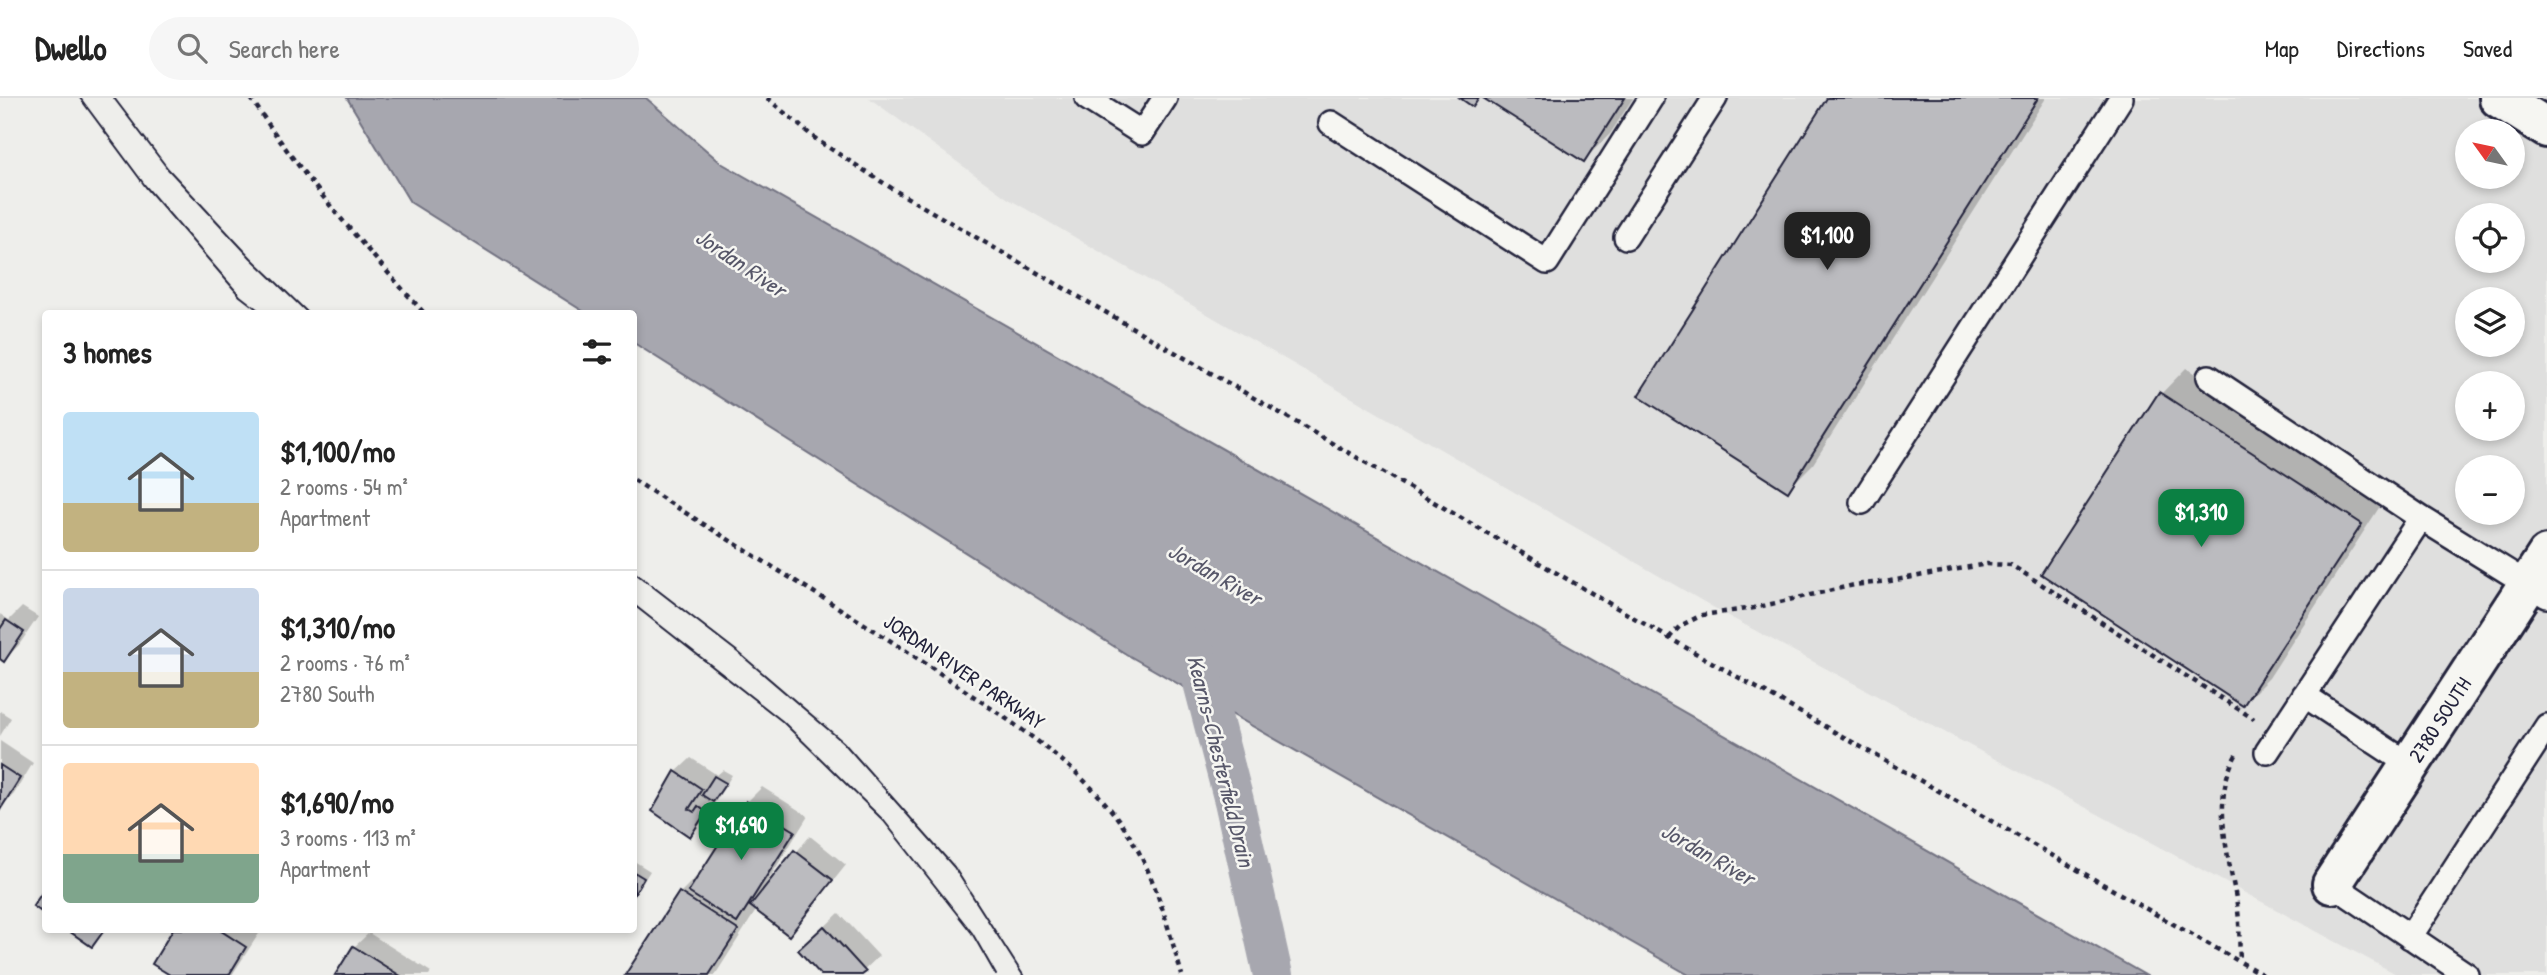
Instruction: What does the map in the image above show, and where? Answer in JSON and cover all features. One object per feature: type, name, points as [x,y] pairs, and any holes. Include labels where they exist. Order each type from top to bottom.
[{"type":"street","points":[[2499,98],[2547,128]]},
{"type":"street","name":"2780 SOUTH","points":[[2332,884],[2410,765],[2541,578]]},
{"type":"lane","points":[[1087,98],[1142,133],[1165,98]]},
{"type":"lane","points":[[1331,122],[1547,262],[1651,98]]},
{"type":"lane","points":[[1626,237],[1716,98]]},
{"type":"lane","points":[[1862,502],[2121,98]]},
{"type":"lane","points":[[2209,377],[2421,518],[2541,578]]},
{"type":"lane","points":[[2267,752],[2421,518]]},
{"type":"lane","points":[[2304,695],[2410,765]]},
{"type":"lane","points":[[2410,937],[2547,726]]},
{"type":"lane","points":[[2332,884],[2468,975]]},
{"type":"path","points":[[251,98],[282,147],[310,183],[421,310]]},
{"type":"path","points":[[767,98],[817,140],[896,191],[1669,638],[2263,975]]},
{"type":"path","name":"JORDAN RIVER PARKWAY","points":[[637,482],[889,638],[1020,729],[1075,772],[1111,810],[1146,863],[1159,895],[1182,975]]},
{"type":"path","points":[[1669,638],[1680,626],[1702,615],[1754,608],[1854,585],[1987,564],[2011,565],[2257,720],[2251,730]]},
{"type":"path","points":[[2239,751],[2224,790],[2224,836],[2238,913],[2240,961]]},
{"type":"shaded area","points":[[869,98],[2547,98],[2547,975],[2398,975],[1730,617],[1007,198]]},
{"type":"water","name":"Jordan River","points":[[347,98],[646,98],[721,163],[2145,975],[1689,975],[1126,654],[637,345],[637,310],[581,310],[410,202]]},
{"type":"building","points":[[1460,98],[1479,98],[1473,107]]},
{"type":"building","points":[[1483,98],[1625,98],[1584,162]]},
{"type":"building","points":[[1827,98],[2038,98],[1788,492],[1638,396]]},
{"type":"building","points":[[2159,392],[2362,524],[2243,706],[2041,574]]},
{"type":"building","points":[[6,620],[24,632],[4,662],[0,659],[0,629]]},
{"type":"building","points":[[0,765],[20,778],[0,810]]},
{"type":"building","points":[[675,771],[702,789],[689,809],[694,812],[698,806],[706,812],[690,837],[652,811]]},
{"type":"building","points":[[714,776],[726,783],[713,802],[702,795]]},
{"type":"building","points":[[746,801],[795,831],[737,923],[688,892]]},
{"type":"building","points":[[794,850],[833,880],[789,936],[750,906]]},
{"type":"building","points":[[637,874],[644,878],[637,890]]},
{"type":"building","points":[[679,892],[738,930],[709,975],[625,975]]},
{"type":"building","points":[[42,893],[42,912],[33,906]]},
{"type":"building","points":[[824,926],[866,972],[862,975],[821,975],[798,950]]},
{"type":"building","points":[[72,933],[102,933],[92,947]]},
{"type":"building","points":[[171,933],[224,933],[246,947],[229,975],[170,975],[152,964]]},
{"type":"building","points":[[353,946],[399,975],[335,975]]},
{"type":"waterway","name":"Kearns-Chesterfield Drain","points":[[1194,648],[1234,801],[1273,975]]},
{"type":"tram line","points":[[80,98],[146,187],[240,296],[258,310]]},
{"type":"tram line","points":[[114,98],[168,169],[251,258],[305,310]]},
{"type":"tram line","points":[[637,574],[739,653],[843,742],[954,867],[1023,975]]},
{"type":"tram line","points":[[637,607],[782,721],[884,821],[972,933],[996,975]]}]
